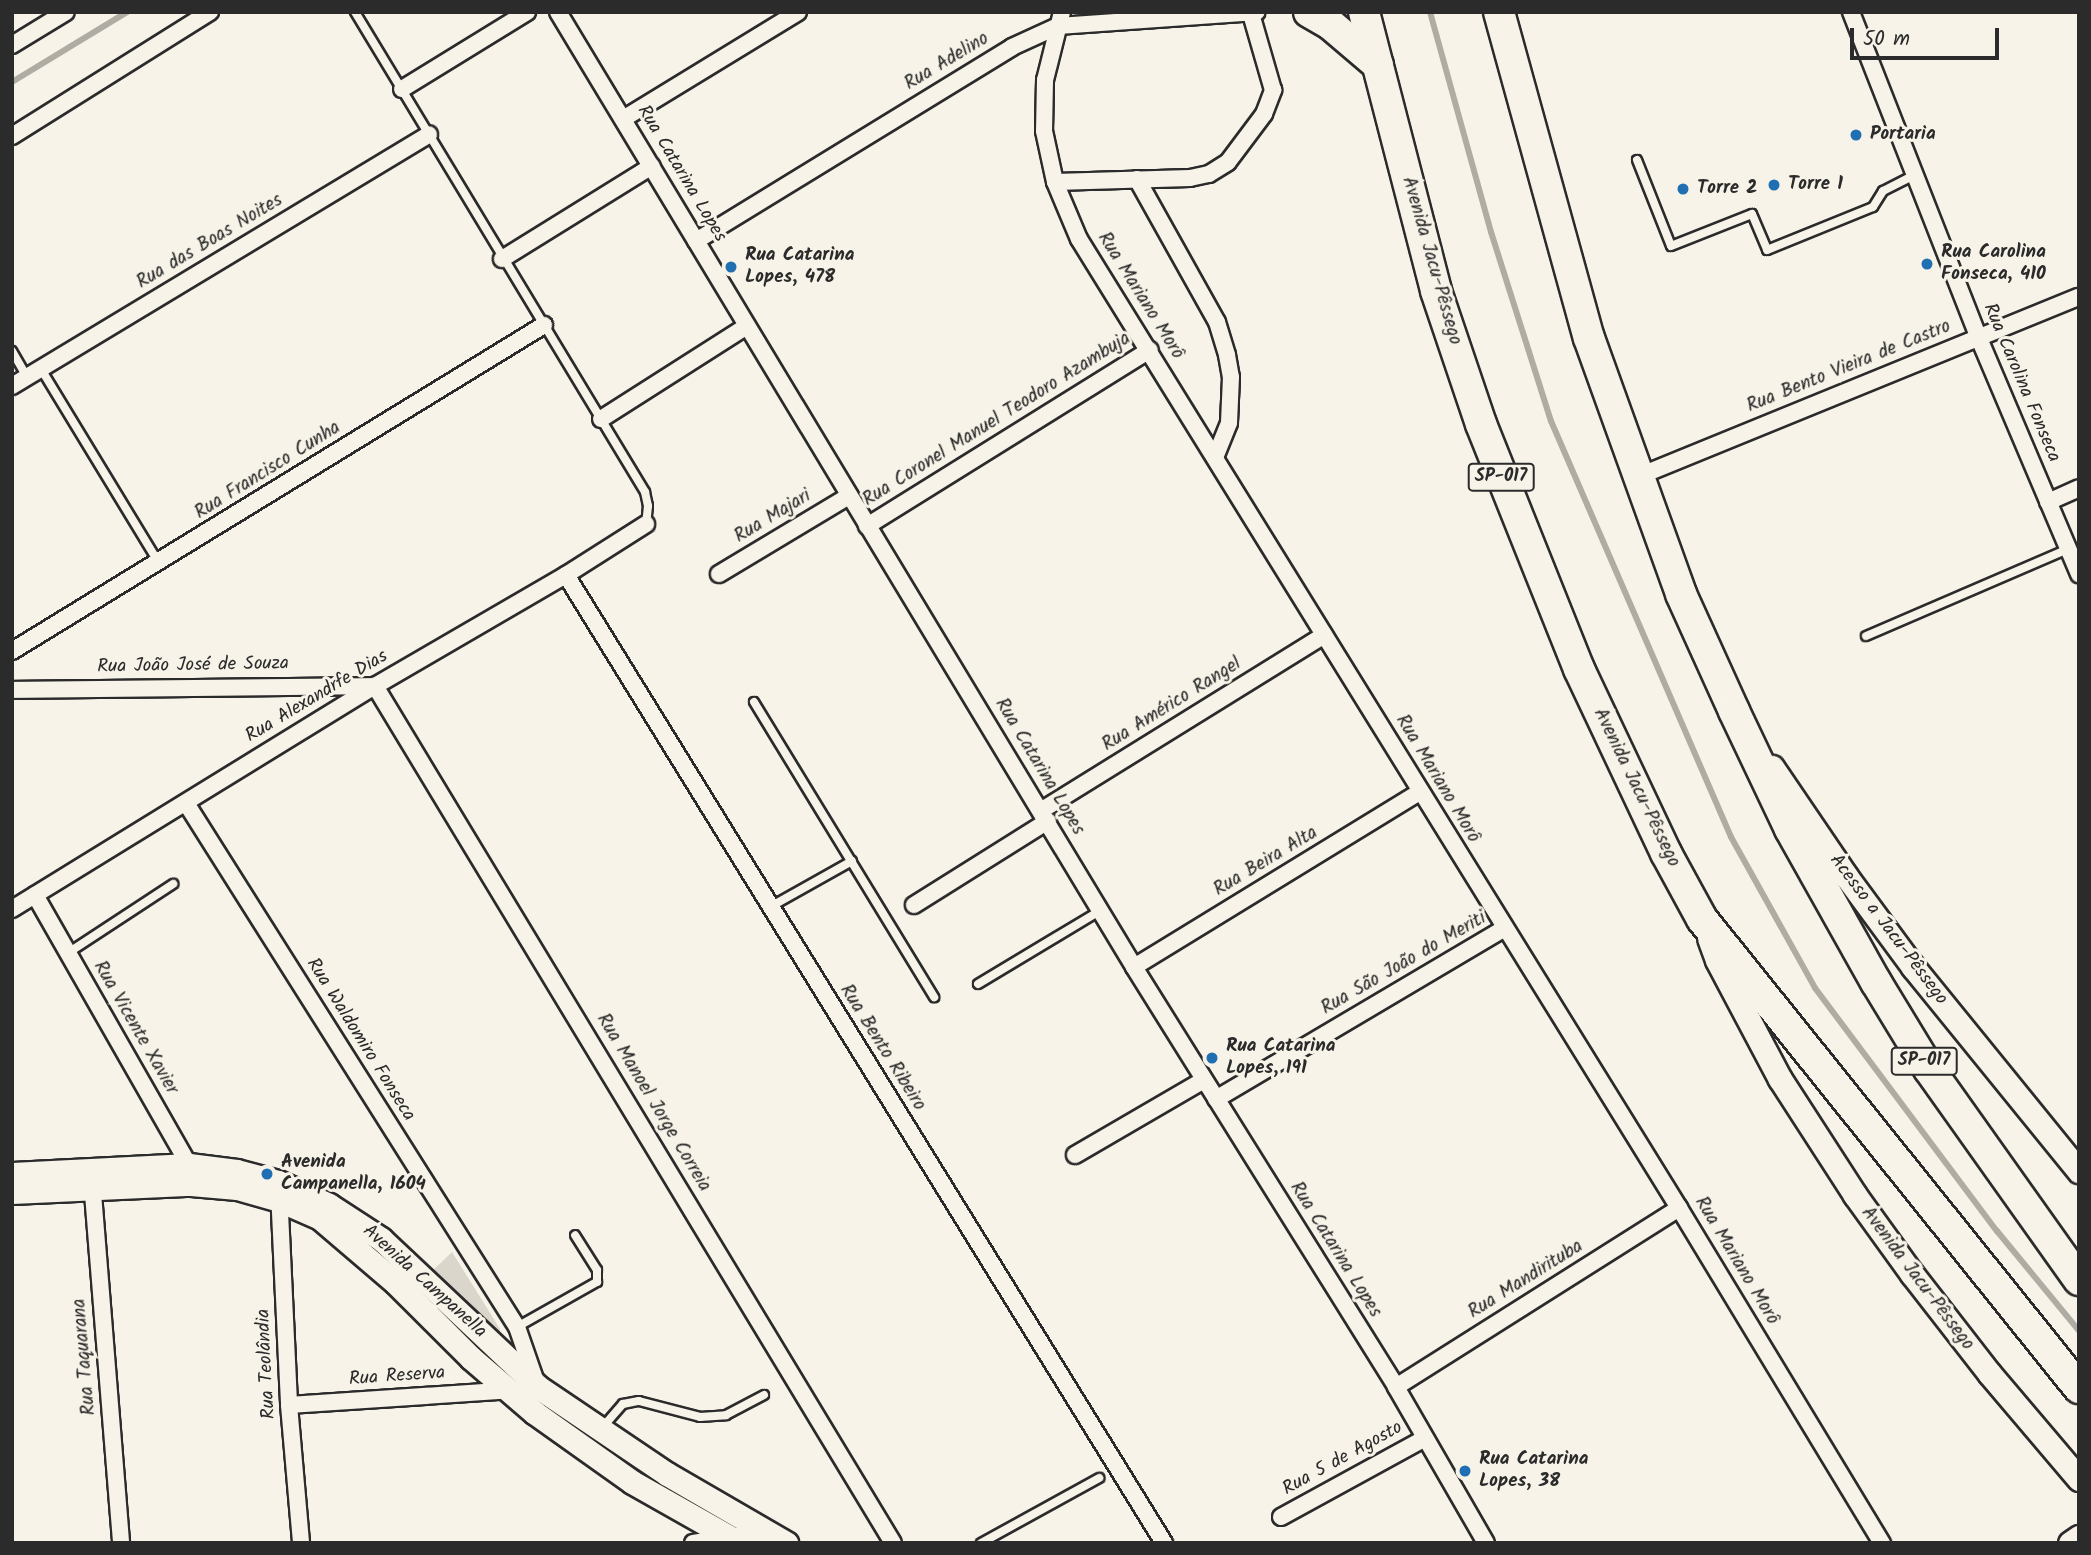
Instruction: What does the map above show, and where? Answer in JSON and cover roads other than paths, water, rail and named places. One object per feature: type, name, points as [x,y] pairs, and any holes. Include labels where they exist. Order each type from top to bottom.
[{"type":"highway","points":[[1310,12],[1330,24],[1378,65]]},
{"type":"highway","name":"Avenida Jacu-Pêssego","points":[[1364,12],[1436,291],[1525,541],[1602,718],[1666,853],[1702,919]]},
{"type":"highway","name":"SP-017","points":[[1499,12],[1589,338],[1681,594],[1734,711],[1790,830],[1827,899],[1929,1069],[2079,1280]]},
{"type":"highway","name":"SP-017","points":[[1702,919],[2079,1388]]},
{"type":"main road","name":"Acesso a Jacu-Pêssego","points":[[1734,711],[1846,876],[1898,947],[2079,1171]]},
{"type":"main road","name":"Avenida Jacu-Pêssego","points":[[1702,919],[1717,960],[1780,1079],[1855,1195],[1946,1318],[2079,1479]]},
{"type":"main road","name":"Avenida Campanella","points":[[12,1174],[92,1178],[237,1171],[279,1191],[348,1240],[508,1391],[632,1482],[735,1540]]},
{"type":"main road","name":"Avenida Campanella","points":[[12,1192],[92,1178]]},
{"type":"main road","name":"Avenida Campanella","points":[[279,1191],[329,1205],[381,1239],[538,1387],[599,1431],[786,1543]]},
{"type":"main road","points":[[2070,1543],[2079,1537]]},
{"type":"street","points":[[12,45],[66,12]]},
{"type":"street","points":[[12,136],[210,12]]},
{"type":"street","points":[[402,89],[527,12]]},
{"type":"street","name":"Rua Catarina Lopes","points":[[558,12],[1134,967],[1396,1388],[1486,1543]]},
{"type":"street","points":[[623,119],[798,12]]},
{"type":"street","name":"Rua Carolina Fonseca","points":[[1851,12],[1978,336],[2079,574]]},
{"type":"street","points":[[1055,182],[1209,174],[1228,162],[1248,139],[1264,114],[1273,90],[1254,13]]},
{"type":"street","name":"Rua Adelino","points":[[696,241],[1060,19],[1085,22],[1254,13]]},
{"type":"street","name":"Rua Mariano Morô","points":[[1060,19],[1045,80],[1042,108],[1048,158],[1079,239],[1679,1208],[1882,1543]]},
{"type":"street","name":"Rua das Boas Noites","points":[[12,386],[429,134]]},
{"type":"street","points":[[502,258],[652,166]]},
{"type":"street","points":[[1137,179],[1217,322],[1227,355],[1231,399],[1229,423],[1215,457]]},
{"type":"street","name":"Rua Bento Vieira de Castro","points":[[1637,477],[2079,297]]},
{"type":"street","name":"Rua Francisco Cunha","points":[[12,651],[544,325]]},
{"type":"street","points":[[600,419],[747,327]]},
{"type":"street","name":"Rua Coronel Manuel Teodoro Azambuja","points":[[867,526],[1150,350]]},
{"type":"street","points":[[2048,502],[2079,488]]},
{"type":"street","name":"Rua Majari","points":[[719,574],[849,496]]},
{"type":"street","name":"Rua Alexandrfe Dias","points":[[12,909],[375,686],[566,575],[646,524]]},
{"type":"street","name":"Rua Bento Ribeiro","points":[[566,575],[1164,1543]]},
{"type":"street","name":"Rua Américo Rangel","points":[[914,905],[1045,816],[1324,635]]},
{"type":"street","name":"Rua João José de Souza","points":[[12,690],[375,686]]},
{"type":"street","name":"Rua Manoel Jorge Correia","points":[[375,686],[893,1543]]},
{"type":"street","name":"Rua Beira Alta","points":[[1134,967],[1420,792]]},
{"type":"street","name":"Rua Waldomiro Fonseca","points":[[186,803],[517,1327],[538,1387]]},
{"type":"street","name":"Rua Vicente Xavier","points":[[35,895],[190,1174]]},
{"type":"street","name":"Rua São João do Meriti","points":[[1216,1099],[1504,929]]},
{"type":"street","points":[[1075,1154],[1204,1080]]},
{"type":"street","name":"Rua Taquarana","points":[[92,1178],[121,1543]]},
{"type":"street","name":"Rua Teolândia","points":[[279,1191],[289,1405],[301,1543]]},
{"type":"street","name":"Rua Mandirituba","points":[[1396,1388],[1679,1208]]},
{"type":"street","points":[[508,1391],[538,1387]]},
{"type":"street","name":"Rua Reserva","points":[[289,1405],[508,1391]]},
{"type":"street","name":"Rua 5 de Agosto","points":[[1281,1517],[1425,1438]]},
{"type":"street","points":[[693,1543],[735,1540],[764,1532]]},
{"type":"lane","points":[[355,12],[645,492],[649,506],[646,524]]},
{"type":"lane","points":[[1637,160],[1671,246],[1752,214],[1767,250],[1873,207],[1883,191],[1914,175]]},
{"type":"lane","points":[[12,351],[34,373],[159,563]]},
{"type":"lane","points":[[1866,636],[2068,549]]},
{"type":"lane","points":[[754,702],[933,998]]},
{"type":"lane","points":[[770,907],[852,861]]},
{"type":"lane","points":[[68,953],[173,884]]},
{"type":"lane","points":[[978,984],[1101,910]]},
{"type":"lane","points":[[517,1327],[597,1282],[597,1270],[575,1235]]},
{"type":"lane","points":[[599,1431],[622,1404],[639,1401],[700,1417],[726,1415],[764,1395]]},
{"type":"lane","points":[[981,1543],[1099,1478]]},
{"type":"waterway","points":[[12,82],[127,12]]},
{"type":"waterway","points":[[1430,12],[1491,232],[1551,421],[1731,837],[1815,988],[1997,1231],[2079,1331]]},
{"type":"place","name":"Portaria","points":[[1856,135]]},
{"type":"place","name":"Torre 1","points":[[1774,185]]},
{"type":"place","name":"Torre 2","points":[[1683,189]]},
{"type":"place","name":"Rua Carolina Fonseca, 410","points":[[1927,264]]},
{"type":"place","name":"Rua Catarina Lopes, 478","points":[[731,267]]},
{"type":"place","name":"Rua Catarina Lopes, 191","points":[[1212,1058]]},
{"type":"place","name":"Avenida Campanella, 1604","points":[[267,1174]]},
{"type":"place","name":"Rua Catarina Lopes, 38","points":[[1465,1471]]}]
